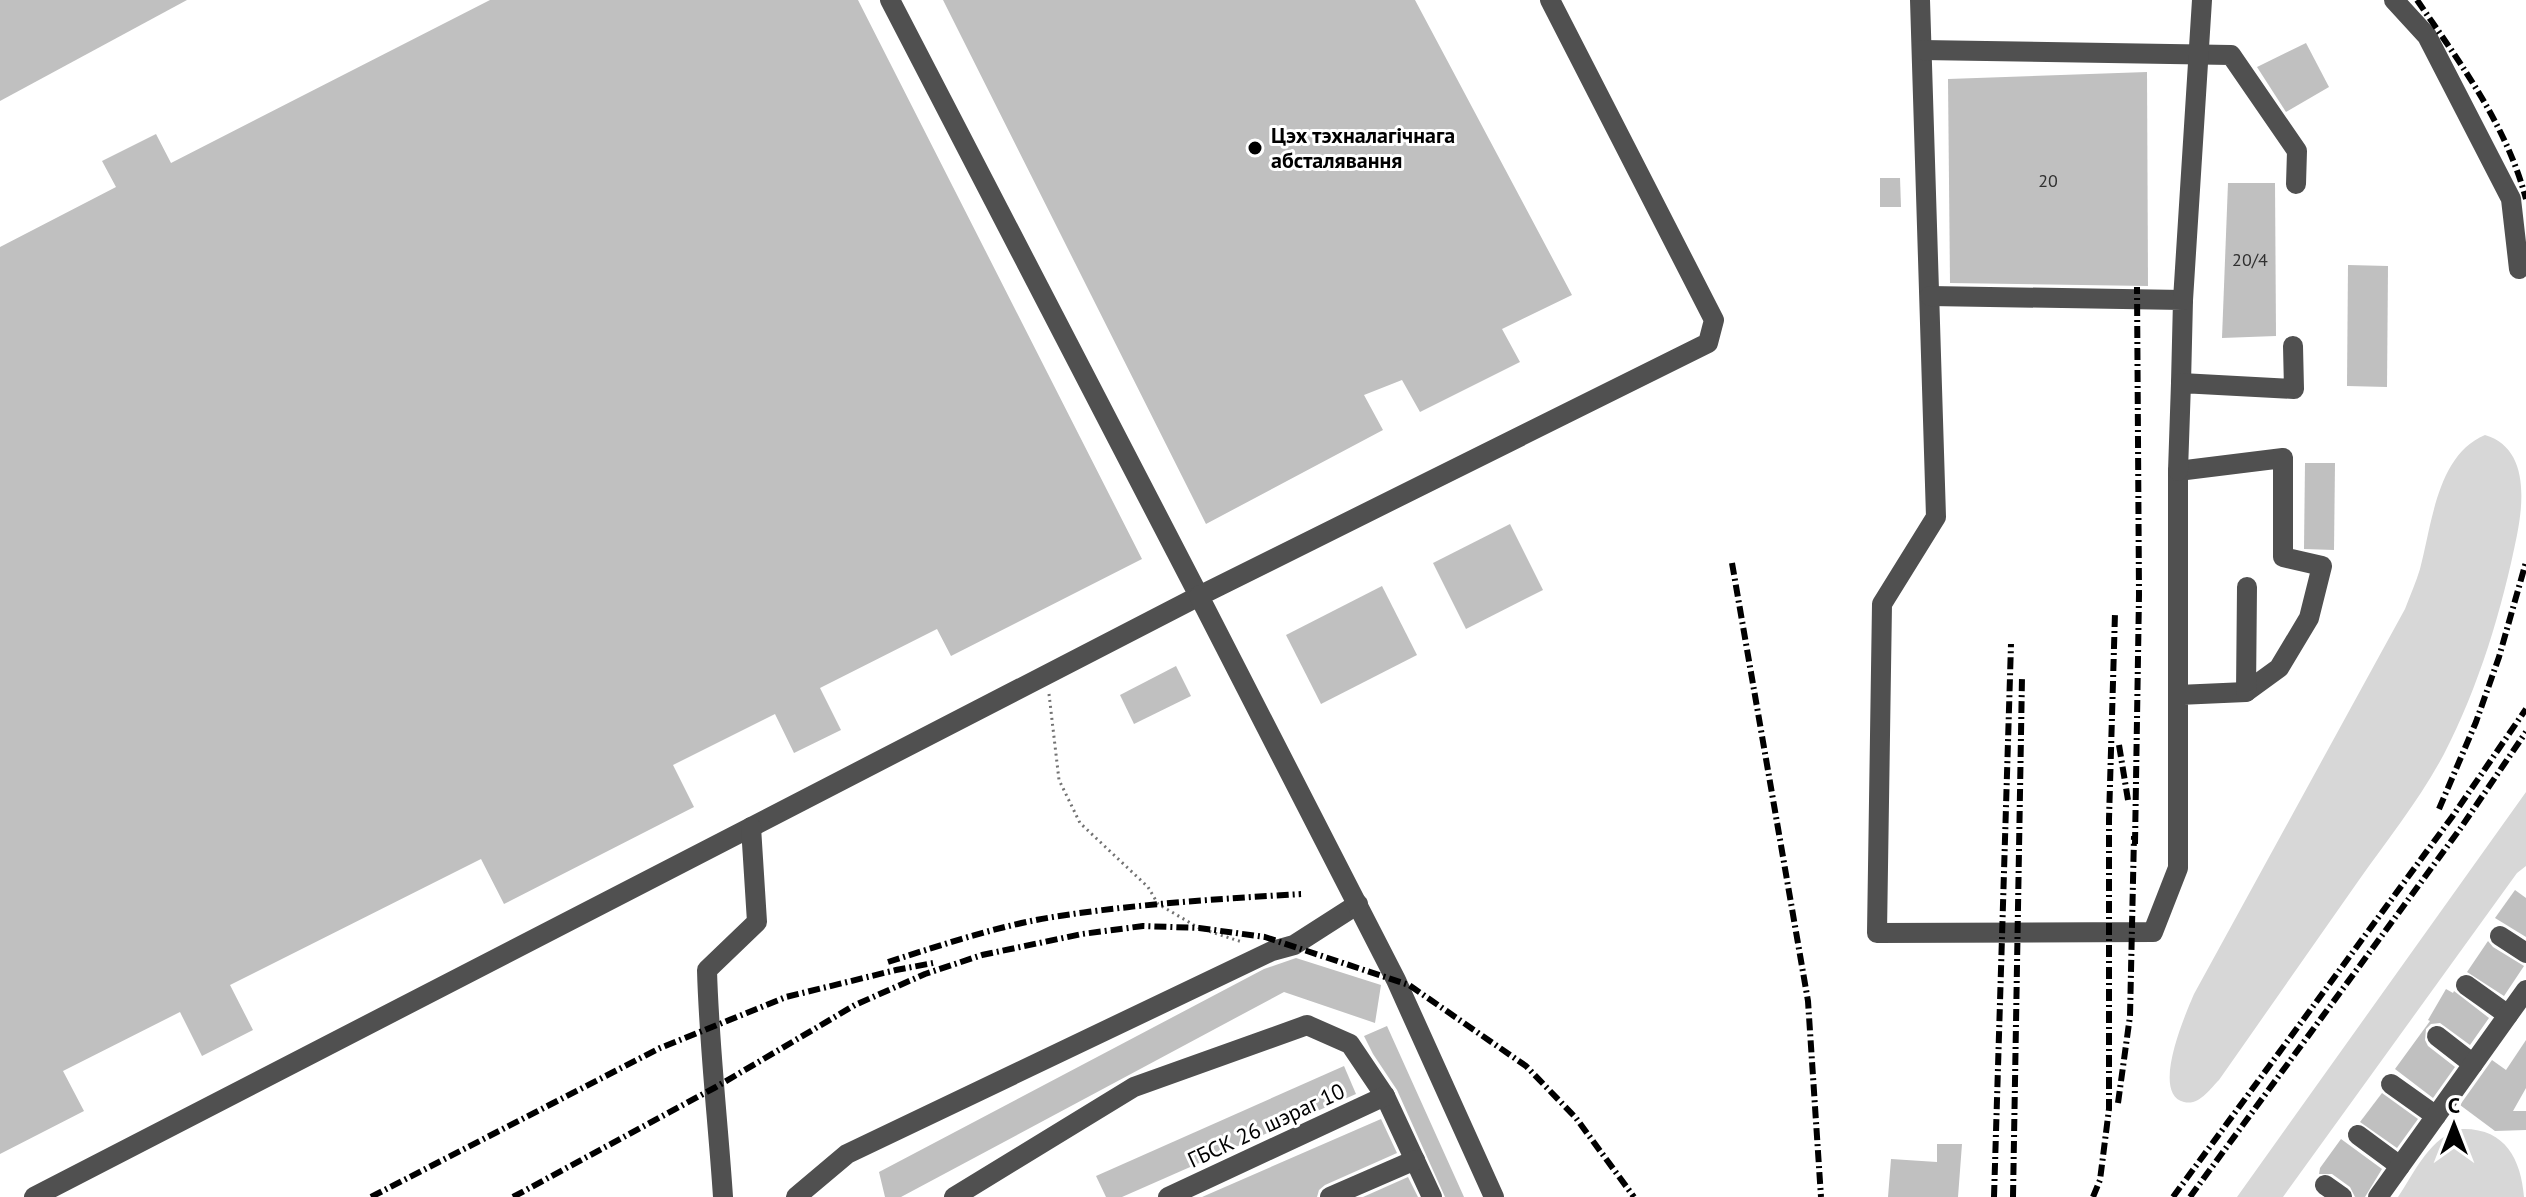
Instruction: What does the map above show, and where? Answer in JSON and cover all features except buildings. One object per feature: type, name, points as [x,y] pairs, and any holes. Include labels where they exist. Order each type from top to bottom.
[{"type":"lane","points":[[890,0],[1358,904],[1494,1197]]},
{"type":"lane","points":[[34,1197],[1199,596],[1708,343],[1714,320],[1550,0]]},
{"type":"lane","points":[[1920,0],[1936,517],[1882,604],[1877,933],[2153,932],[2178,868],[2178,471],[2183,300],[2202,0]]},
{"type":"lane","points":[[2394,0],[2427,36],[2511,199],[2519,269]]},
{"type":"lane","points":[[1922,50],[2231,55],[2297,151],[2296,184]]},
{"type":"lane","points":[[1930,296],[2183,300]]},
{"type":"lane","points":[[2181,383],[2294,389],[2293,346]]},
{"type":"lane","points":[[2178,471],[2283,458],[2283,557],[2322,566],[2309,618],[2279,668],[2246,692],[2178,695]]},
{"type":"lane","points":[[2246,692],[2247,587]]},
{"type":"lane","points":[[723,1197],[707,970],[757,922],[751,827]]},
{"type":"lane","points":[[796,1197],[847,1154],[1272,951],[1294,945],[1358,904]]},
{"type":"lane","points":[[2500,936],[2526,953]]},
{"type":"lane","points":[[2466,985],[2508,1015]]},
{"type":"lane","points":[[2378,1197],[2526,990]]},
{"type":"lane","points":[[954,1197],[1134,1087],[1307,1025],[1350,1044],[1385,1096],[1432,1197]]},
{"type":"lane","points":[[2437,1036],[2473,1064]]},
{"type":"lane","points":[[2391,1084],[2436,1116]]},
{"type":"lane","name":"ГБСК 26 шэраг 10","points":[[1168,1197],[1385,1096]]},
{"type":"lane","points":[[2358,1135],[2400,1166]]},
{"type":"lane","points":[[1330,1197],[1415,1160]]},
{"type":"path","points":[[1047,674],[1059,780],[1080,823],[1148,887],[1158,904],[1199,928],[1272,951]]},
{"type":"shaded area","points":[[2485,435],[2498,441],[2515,461],[2521,504],[2517,535],[2497,619],[2457,728],[2414,803],[2219,1080],[2195,1102],[2184,1102],[2174,1096],[2170,1069],[2178,1034],[2194,994],[2405,609],[2420,569],[2433,512],[2447,474],[2456,458]]},
{"type":"shaded area","points":[[2526,792],[2526,866],[2517,873],[2283,1197],[2237,1197]]},
{"type":"shaded area","points":[[2462,1129],[2489,1134],[2508,1148],[2519,1170],[2524,1197],[2398,1197],[2432,1147]]},
{"type":"railway","points":[[2417,0],[2494,120],[2507,145],[2526,199]]},
{"type":"railway","points":[[2135,844],[2139,595],[2137,287]]},
{"type":"railway","points":[[2439,809],[2476,722],[2499,657],[2526,562]]},
{"type":"railway","points":[[1732,563],[1808,1001],[1821,1197]]},
{"type":"railway","points":[[2093,1197],[2100,1180],[2109,1109],[2109,819],[2115,613]]},
{"type":"railway","points":[[1994,1197],[2011,644]]},
{"type":"railway","points":[[2013,1197],[2022,677]]},
{"type":"railway","points":[[2173,1197],[2452,817],[2526,709]]},
{"type":"railway","points":[[2190,1197],[2460,829],[2526,732]]},
{"type":"railway","points":[[2119,745],[2128,800]]},
{"type":"railway","points":[[2118,1103],[2130,1016],[2134,836]]},
{"type":"railway","points":[[888,962],[990,931],[1053,917],[1146,905],[1301,894]]},
{"type":"railway","points":[[513,1197],[716,1087],[855,1005],[925,974],[982,955],[1082,934],[1143,926],[1199,928],[1265,937],[1409,985],[1526,1066],[1576,1118],[1634,1197]]},
{"type":"railway","points":[[371,1197],[660,1048],[786,997],[933,963]]},
{"type":"place","name":"Цэх тэхналагічнага абсталявання","points":[[1255,148]]}]
